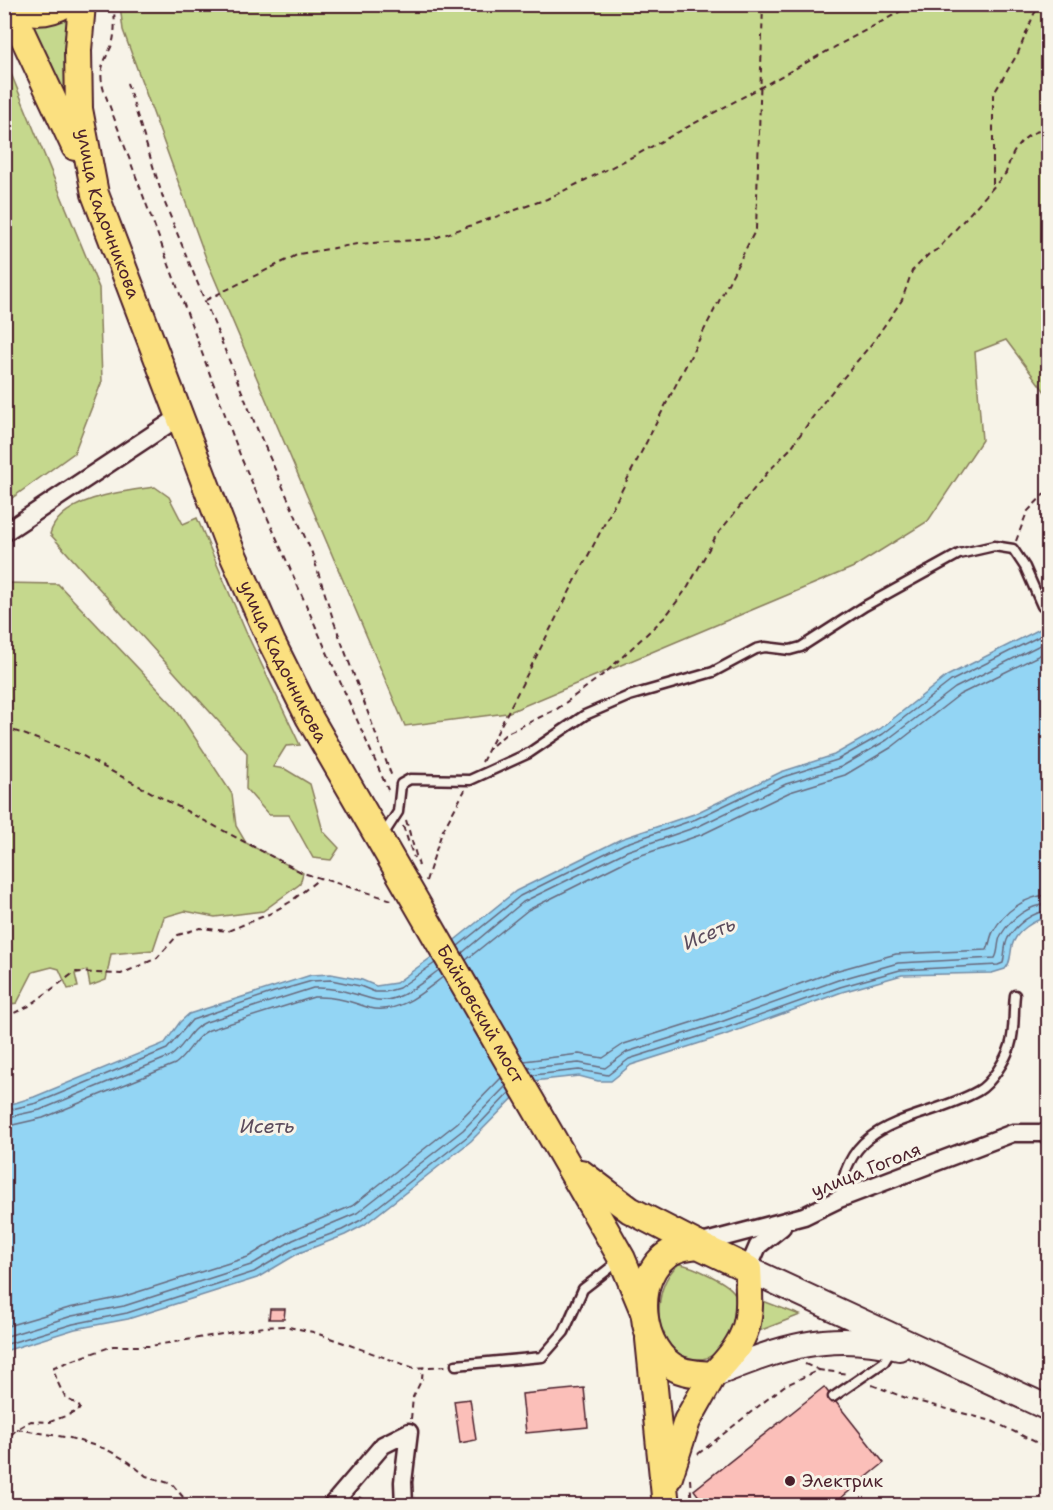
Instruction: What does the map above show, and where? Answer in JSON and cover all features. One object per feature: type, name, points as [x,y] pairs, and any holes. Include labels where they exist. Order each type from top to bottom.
[{"type":"main road","points":[[10,4],[28,11],[40,12],[64,4]]},
{"type":"main road","points":[[10,4],[50,88],[95,194]]},
{"type":"main road","name":"улица Кадочникова","points":[[82,4],[78,50],[79,109],[95,194],[230,548],[268,634],[309,717],[412,894]]},
{"type":"main road","name":"Байновский мост","points":[[412,894],[547,1130]]},
{"type":"main road","points":[[547,1130],[576,1168],[612,1198],[698,1245],[1048,1408]]},
{"type":"main road","points":[[547,1130],[622,1259],[660,1354],[680,1370],[713,1376],[778,1349],[847,1340],[894,1346],[935,1356]]},
{"type":"main road","points":[[666,1500],[646,1322],[646,1286],[655,1267],[669,1252],[698,1245]]},
{"type":"main road","points":[[666,1500],[674,1459],[687,1421],[713,1376],[731,1357],[743,1339],[749,1312],[748,1269]]},
{"type":"street","points":[[4,533],[179,417]]},
{"type":"street","name":"улица Гоголя","points":[[698,1245],[804,1216],[840,1199],[1013,1133],[1048,1133]]},
{"type":"street","points":[[748,1269],[751,1257],[758,1246],[779,1228],[804,1216]]},
{"type":"street","points":[[331,1506],[383,1445],[409,1432]]},
{"type":"street","points":[[404,1506],[403,1482],[409,1432]]},
{"type":"lane","points":[[380,841],[398,812],[401,784],[410,779],[470,780],[529,753],[585,715],[629,696],[713,672],[756,649],[765,647],[790,650],[801,647],[849,615],[959,554],[994,546],[1013,549],[1025,567],[1042,606]]},
{"type":"lane","points":[[840,1199],[841,1180],[848,1161],[864,1140],[909,1117],[980,1090],[994,1074],[1010,1046],[1015,995]]},
{"type":"lane","points":[[456,1365],[542,1357],[564,1332],[583,1289],[622,1259]]},
{"type":"lane","points":[[833,1397],[884,1362],[894,1346]]},
{"type":"path","points":[[113,4],[112,45],[104,57],[99,75],[104,91],[242,459],[398,812],[412,894]]},
{"type":"path","points":[[412,894],[442,832],[491,747],[756,229],[763,4]]},
{"type":"path","points":[[206,300],[299,254],[357,244],[432,239],[547,199],[760,88],[914,4]]},
{"type":"path","points":[[993,186],[993,95],[1018,53],[1034,14],[1041,4]]},
{"type":"path","points":[[127,83],[164,201],[258,431],[312,553],[334,622],[399,796],[412,894]]},
{"type":"path","points":[[491,747],[507,733],[557,709],[605,673],[665,617],[688,587],[716,536],[803,434],[825,400],[873,342],[902,300],[912,271],[929,254],[938,249],[1006,173],[1010,158],[1026,136],[1048,129]]},
{"type":"path","points":[[1013,549],[1027,512],[1048,490]]},
{"type":"path","points":[[4,727],[81,755],[303,873],[412,894]]},
{"type":"path","points":[[4,1013],[14,1013],[29,1006],[75,972],[121,974],[157,958],[178,935],[200,928],[228,931],[269,914],[290,902],[320,878]]},
{"type":"path","points":[[4,1442],[17,1429],[31,1422],[50,1422],[78,1412],[80,1408],[78,1404],[66,1398],[54,1376],[54,1367],[113,1346],[150,1346],[264,1326],[284,1326],[312,1332],[414,1368],[456,1365]]},
{"type":"path","points":[[409,1432],[413,1397],[422,1379],[423,1367]]},
{"type":"path","points":[[693,1460],[700,1451],[784,1386],[819,1370],[849,1374],[906,1398],[992,1421],[1048,1448]]},
{"type":"path","points":[[17,1429],[70,1438],[106,1449],[129,1462],[146,1476],[172,1484],[183,1497],[206,1506]]},
{"type":"path","points":[[690,1477],[692,1506]]},
{"type":"green space","points":[[120,5],[1048,5],[1048,396],[1006,340],[975,352],[982,440],[928,521],[854,567],[507,713],[405,726],[207,261],[123,30]]},
{"type":"green space","points":[[70,15],[66,100],[50,60],[29,21]]},
{"type":"green space","points":[[5,59],[99,288],[102,381],[74,453],[5,503]]},
{"type":"green space","points":[[155,487],[169,497],[183,524],[197,518],[246,632],[300,745],[286,746],[273,767],[285,769],[310,784],[323,831],[339,848],[331,860],[313,858],[289,815],[269,815],[246,789],[247,753],[50,534],[56,522],[79,504],[110,494]]},
{"type":"green space","points":[[4,583],[58,584],[174,706],[232,794],[236,826],[246,843],[303,873],[300,884],[263,911],[215,917],[185,911],[164,917],[153,950],[111,954],[106,980],[90,986],[87,970],[75,974],[78,987],[68,989],[59,969],[52,967],[33,972],[17,1003],[5,1005]]},
{"type":"green space","points":[[679,1264],[710,1275],[735,1294],[735,1317],[728,1338],[718,1352],[704,1358],[690,1358],[677,1352],[666,1340],[660,1322],[662,1290],[669,1276]]},
{"type":"green space","points":[[763,1301],[800,1315],[759,1331]]},
{"type":"water","name":"Исеть","points":[[1048,625],[1048,917],[1021,931],[1014,941],[1005,969],[992,973],[902,975],[842,992],[722,1036],[631,1065],[611,1081],[598,1081],[579,1076],[533,1081],[525,1086],[471,1141],[364,1225],[345,1235],[299,1253],[257,1278],[128,1319],[75,1329],[5,1351],[5,1106],[34,1097],[165,1043],[180,1022],[189,1014],[311,975],[331,974],[362,980],[376,986],[396,983],[516,891],[621,839],[694,814],[781,772],[834,755],[880,729],[947,676]]},
{"type":"building","points":[[270,1309],[285,1309],[284,1319],[269,1319]]},
{"type":"building","points":[[824,1387],[884,1463],[831,1506],[706,1506],[694,1490]]},
{"type":"building","points":[[584,1388],[588,1427],[526,1433],[522,1394]]},
{"type":"building","points":[[470,1399],[476,1440],[460,1443],[454,1401]]},
{"type":"place","name":"Электрик","points":[[790,1481]]}]
